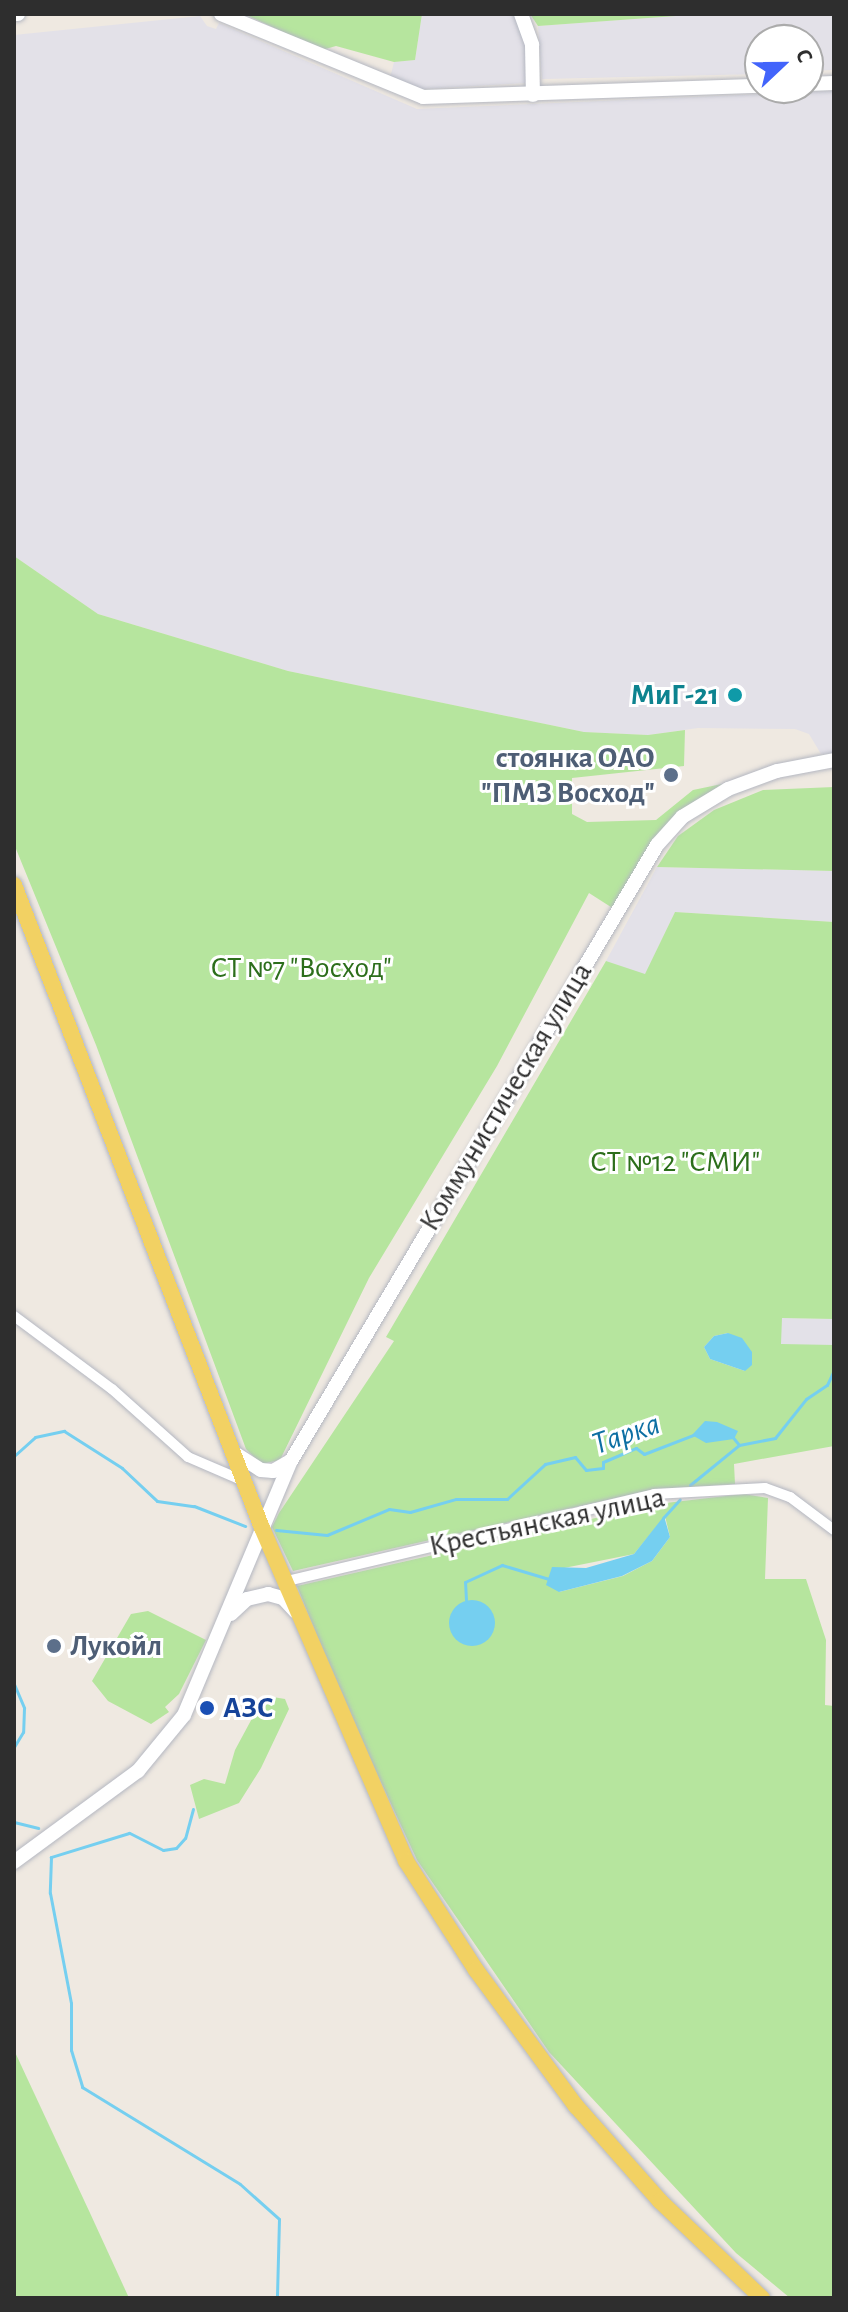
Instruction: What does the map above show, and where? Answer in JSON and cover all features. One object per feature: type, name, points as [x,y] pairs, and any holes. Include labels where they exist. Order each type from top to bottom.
[{"type":"main road","points":[[221,14],[407,95],[533,95],[744,87]]},
{"type":"main road","points":[[521,14],[532,45],[533,95]]},
{"type":"main road","name":"Коммунистическая улица","points":[[14,1862],[153,1755],[188,1707],[291,1461],[663,838],[690,811],[728,789],[777,771],[834,760]]},
{"type":"main road","points":[[14,885],[262,1528],[291,1580],[296,1612],[390,1830],[476,1970],[617,2154],[762,2298]]},
{"type":"main road","points":[[233,1452],[261,1470],[273,1471],[291,1461]]},
{"type":"main road","points":[[220,1631],[235,1606],[258,1595],[283,1598],[296,1612]]},
{"type":"street","points":[[14,1316],[112,1389],[188,1457],[244,1481]]},
{"type":"street","name":"Крестьянская улица","points":[[291,1580],[654,1494],[765,1488],[790,1497],[834,1530]]},
{"type":"shaded area","points":[[422,14],[516,14],[527,47],[527,83],[423,89],[390,78],[394,62],[415,60]]},
{"type":"shaded area","points":[[703,14],[834,14],[834,70],[824,70],[824,24],[744,24],[744,74],[542,79],[538,26]]},
{"type":"shaded area","points":[[200,16],[207,26],[216,29],[219,23],[417,109],[744,95],[744,104],[824,104],[824,91],[834,91],[834,753],[821,754],[809,734],[795,729],[698,728],[648,735],[584,732],[288,671],[98,614],[14,556],[14,35]]},
{"type":"shaded area","points":[[657,867],[834,871],[834,922],[675,912],[645,975],[606,961]]},
{"type":"shaded area","points":[[781,1318],[834,1319],[834,1346],[781,1345]]},
{"type":"green space","points":[[244,14],[422,14],[415,60],[394,62],[336,46],[322,50]]},
{"type":"green space","points":[[530,14],[703,14],[538,26]]},
{"type":"green space","name":"СТ №7 \"Восход\"","points":[[14,556],[98,614],[288,671],[584,732],[648,735],[685,730],[684,766],[572,778],[572,814],[587,822],[656,820],[693,790],[722,784],[682,812],[614,909],[589,893],[497,1066],[369,1278],[280,1460],[261,1464],[246,1449],[96,1045],[14,844]]},
{"type":"green space","points":[[834,787],[834,871],[657,867],[678,836],[714,810],[763,790]]},
{"type":"green space","name":"СТ №12 \"СМИ\"","points":[[675,912],[834,922],[834,1319],[782,1318],[781,1344],[834,1345],[834,1446],[734,1464],[735,1484],[651,1490],[293,1571],[272,1527],[279,1513],[394,1341],[386,1337],[606,961],[645,974]],"holes":[[[728,1333],[745,1371],[710,1359],[704,1347],[714,1336]]]},
{"type":"green space","points":[[743,1494],[768,1498],[765,1579],[806,1579],[826,1640],[825,1705],[834,1706],[834,2298],[790,2298],[736,2253],[549,2052],[417,1860],[343,1700],[297,1586],[657,1504]],"holes":[[[665,1516],[670,1537],[652,1561],[623,1576],[559,1592],[559,1569],[634,1554]]]},
{"type":"green space","points":[[148,1611],[206,1640],[179,1694],[165,1707],[169,1712],[151,1724],[108,1701],[92,1681],[131,1614]]},
{"type":"green space","points":[[273,1697],[285,1699],[289,1709],[261,1768],[239,1803],[199,1819],[190,1785],[204,1779],[225,1784],[235,1750],[262,1700]]},
{"type":"green space","points":[[14,2050],[90,2213],[129,2298],[14,2298]]},
{"type":"water","points":[[728,1333],[742,1338],[752,1352],[752,1365],[745,1371],[710,1359],[704,1347],[714,1336]]},
{"type":"water","points":[[705,1421],[717,1422],[738,1431],[734,1439],[706,1443],[692,1435]]},
{"type":"water","points":[[664,1516],[670,1537],[652,1561],[622,1576],[559,1592],[546,1585],[552,1567],[586,1568],[634,1554]]},
{"type":"water","points":[[472,1600],[489,1606],[495,1623],[489,1640],[472,1646],[455,1640],[449,1623],[455,1606]]},
{"type":"waterway","name":"Тарка","points":[[731,1435],[739,1445],[775,1438],[806,1399],[827,1385],[834,1370]]},
{"type":"waterway","name":"Тарка","points":[[14,1456],[35,1437],[64,1431],[122,1468],[157,1501],[194,1506],[245,1526]]},
{"type":"waterway","name":"Тарка","points":[[276,1530],[327,1535],[389,1509],[410,1512],[456,1499],[507,1499],[545,1464],[575,1457],[586,1470],[603,1468],[603,1462],[636,1448],[644,1454],[693,1435]]},
{"type":"waterway","points":[[690,1485],[739,1445]]},
{"type":"waterway","points":[[663,1518],[680,1499]]},
{"type":"waterway","points":[[466,1600],[465,1582],[502,1565],[549,1579]]},
{"type":"waterway","name":"Тарка","points":[[14,1684],[24,1708],[23,1732],[14,1747]]},
{"type":"waterway","points":[[193,1809],[185,1838],[176,1848],[163,1850],[129,1833],[51,1857],[50,1893],[71,2003],[71,2050],[82,2087],[240,2184],[279,2219],[277,2298]]},
{"type":"waterway","points":[[14,1822],[38,1828]]},
{"type":"place","name":"МиГ-21","points":[[735,695]]},
{"type":"place","name":"стоянка ОАО \"ПМЗ Восход\"","points":[[671,775]]},
{"type":"place","name":"Лукойл","points":[[54,1646]]},
{"type":"place","name":"АЗС","points":[[207,1708]]}]
